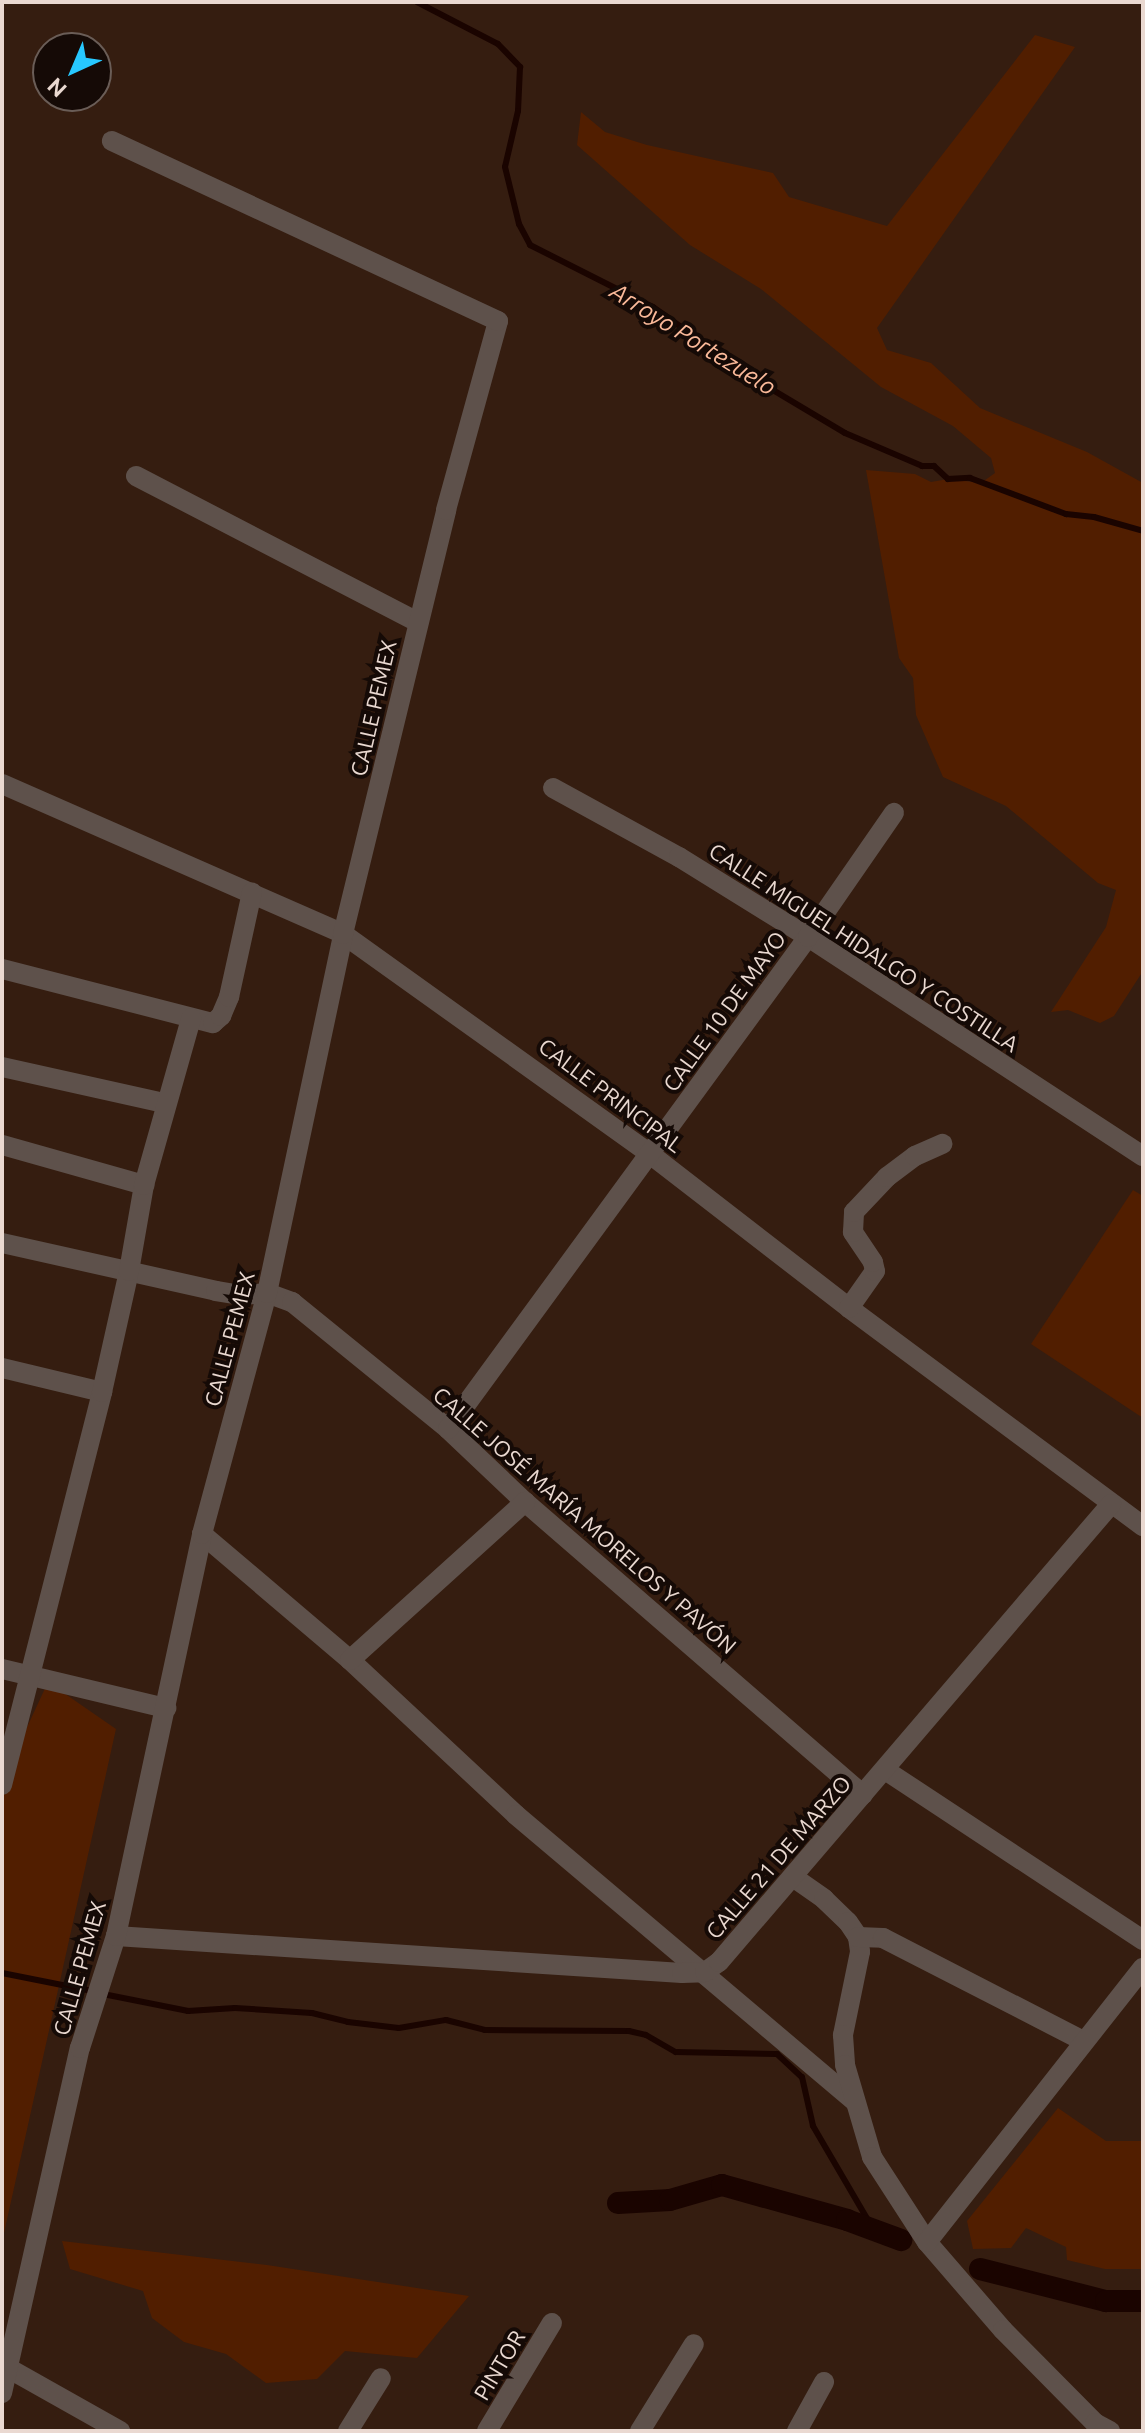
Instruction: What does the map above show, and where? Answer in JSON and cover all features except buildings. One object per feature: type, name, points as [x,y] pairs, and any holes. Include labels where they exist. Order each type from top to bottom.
[{"type":"street","name":"CALLE PEMEX","points":[[2,2393],[80,2048],[116,1936],[202,1534],[267,1293],[343,934],[418,622],[498,321],[112,141]]},
{"type":"street","points":[[136,476],[418,622]]},
{"type":"street","name":"CALLE PRINCIPAL","points":[[2,784],[343,934],[650,1154],[849,1308],[1143,1526]]},
{"type":"street","name":"CALLE MIGUEL HIDALGO Y COSTILLA","points":[[553,788],[679,857],[808,937],[1143,1156]]},
{"type":"street","name":"CALLE 10 DE MAYO","points":[[448,1429],[808,937],[894,813]]},
{"type":"street","points":[[2,969],[213,1023],[221,1016],[229,997],[252,892]]},
{"type":"street","points":[[2,1785],[102,1392],[129,1271],[144,1185],[191,1019]]},
{"type":"street","points":[[2,1067],[165,1103]]},
{"type":"street","points":[[849,1308],[875,1271],[853,1232],[854,1212],[887,1177],[915,1156],[942,1144]]},
{"type":"street","points":[[2,1145],[144,1185]]},
{"type":"street","points":[[2,1243],[228,1293],[267,1293]]},
{"type":"street","name":"CALLE JOSÉ MARÍA MORELOS Y PAVÓN","points":[[267,1293],[292,1302],[448,1429],[525,1502],[863,1795]]},
{"type":"street","points":[[2,1368],[102,1392]]},
{"type":"street","points":[[350,1660],[525,1502]]},
{"type":"street","name":"CALLE 21 DE MARZO","points":[[116,1936],[705,1972],[719,1962],[793,1877],[1111,1504]]},
{"type":"street","points":[[202,1534],[350,1660],[516,1815],[855,2101]]},
{"type":"street","points":[[2,1669],[166,1708]]},
{"type":"street","points":[[885,1770],[1143,1940]]},
{"type":"street","points":[[793,1877],[824,1899],[848,1922],[858,1937],[860,1952],[843,2035],[845,2065],[872,2157],[927,2242],[1003,2330],[1095,2423],[1110,2431]]},
{"type":"street","points":[[858,1937],[883,1938],[1083,2041]]},
{"type":"street","points":[[927,2242],[1027,2113],[1048,2093],[1083,2041],[1099,2027],[1143,1968]]},
{"type":"street","name":"PINTOR","points":[[487,2431],[552,2323]]},
{"type":"street","points":[[640,2431],[694,2344]]},
{"type":"street","points":[[8,2368],[91,2423],[120,2431]]},
{"type":"street","points":[[348,2431],[381,2378]]},
{"type":"street","points":[[797,2431],[824,2382]]},
{"type":"shaded area","points":[[1035,35],[1075,47],[877,328],[887,350],[931,363],[980,408],[1087,452],[1143,483],[1143,971],[1114,1016],[1100,1023],[1068,1010],[1051,1012],[1106,927],[1116,890],[1098,883],[1006,806],[943,777],[916,715],[913,678],[899,658],[866,470],[915,474],[931,482],[948,479],[981,483],[995,473],[991,458],[953,426],[881,387],[761,289],[690,245],[577,145],[581,112],[605,132],[647,145],[773,173],[789,197],[887,226]]},
{"type":"shaded area","points":[[1133,1190],[1143,1196],[1143,1418],[1031,1344]]},
{"type":"shaded area","points":[[48,1682],[116,1729],[2,2242],[2,1750],[15,1753]]},
{"type":"shaded area","points":[[1058,2108],[1106,2141],[1143,2141],[1143,2269],[1105,2269],[1067,2260],[1066,2247],[1026,2228],[1011,2248],[973,2249],[967,2221]]},
{"type":"shaded area","points":[[62,2241],[267,2265],[469,2296],[417,2358],[345,2351],[317,2379],[266,2383],[226,2354],[184,2342],[152,2318],[143,2291],[70,2269]]},
{"type":"waterway","name":"Arroyo Portezuelo","points":[[417,2],[498,44],[520,67],[518,111],[505,167],[519,224],[530,245],[653,307],[753,378],[845,433],[922,466],[934,466],[948,479],[970,478],[1066,514],[1094,517],[1143,531]]},
{"type":"waterway","points":[[2,1973],[92,1991]]},
{"type":"waterway","points":[[103,1994],[188,2011],[235,2008],[312,2013],[348,2022],[399,2028],[446,2020],[485,2030],[629,2031],[646,2035],[676,2052],[777,2054],[802,2077],[813,2126],[875,2232]]},
{"type":"waterway","points":[[618,2203],[670,2200],[722,2185],[847,2220],[901,2240]]},
{"type":"waterway","points":[[980,2269],[1106,2301],[1143,2301]]}]
